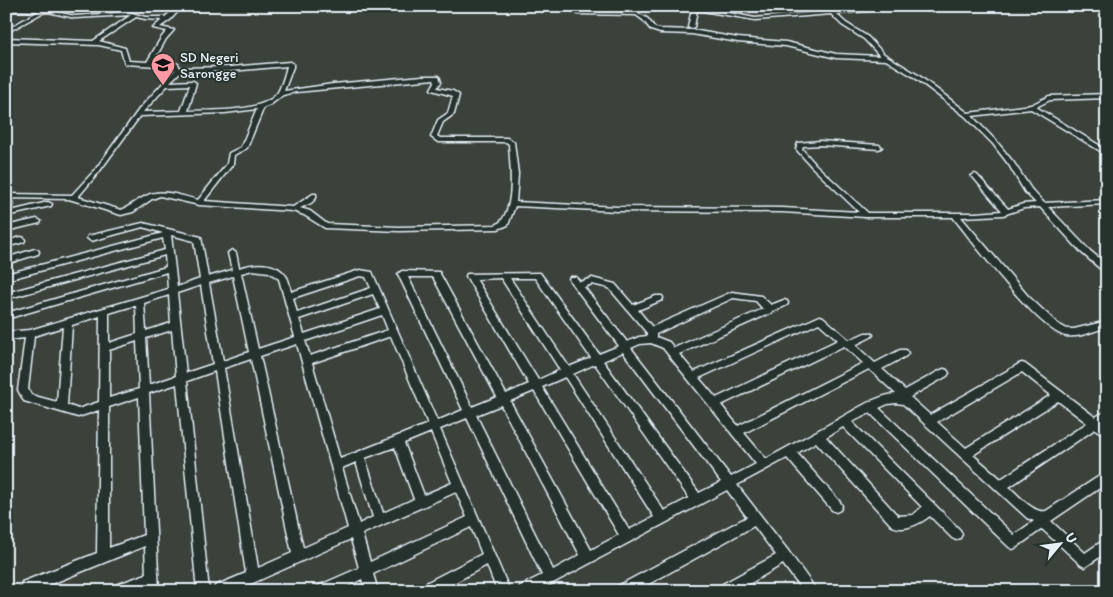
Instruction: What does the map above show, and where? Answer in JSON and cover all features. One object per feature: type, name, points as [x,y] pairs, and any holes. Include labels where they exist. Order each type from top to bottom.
[{"type":"street","points":[[10,6],[10,9],[40,10],[41,12]]},
{"type":"street","points":[[149,64],[164,38],[171,30],[156,28],[181,6]]},
{"type":"street","points":[[567,6],[578,13],[636,14],[653,29],[660,31],[692,32],[738,40],[786,44],[836,56],[886,58]]},
{"type":"street","points":[[685,6],[755,19],[914,6]]},
{"type":"street","points":[[724,6],[726,13]]},
{"type":"street","points":[[691,27],[695,8]]},
{"type":"street","points":[[6,32],[41,12],[48,11],[75,17],[115,14],[135,15],[151,19],[168,19]]},
{"type":"street","points":[[831,12],[844,24],[866,38],[886,58],[916,76],[967,115],[995,143],[1012,164],[1028,190],[1094,260],[1107,270]]},
{"type":"street","points":[[95,42],[135,15]]},
{"type":"street","points":[[6,40],[95,42],[123,49],[127,63],[176,65],[178,70]]},
{"type":"street","points":[[138,114],[218,112],[272,102],[280,94],[290,64],[231,69],[178,70]]},
{"type":"street","points":[[73,198],[97,172],[138,114],[178,70]]},
{"type":"street","points":[[48,204],[7,217],[8,199],[73,198],[121,213],[130,210],[149,197],[160,194],[199,203],[294,208],[307,213],[325,226],[399,229],[467,228],[502,226],[509,216],[516,188],[512,143],[507,140],[438,140],[434,137],[440,121],[451,114],[456,95],[454,92],[437,91],[434,89],[438,82],[436,77],[343,84],[336,87],[280,94]]},
{"type":"street","points":[[167,84],[193,83],[184,113]]},
{"type":"street","points":[[967,115],[1032,107],[1049,98],[1107,96]]},
{"type":"street","points":[[199,203],[230,164],[231,154],[244,148],[262,105]]},
{"type":"street","points":[[1032,107],[1107,153]]},
{"type":"street","points":[[866,215],[808,160],[799,149],[800,144],[820,143],[879,147]]},
{"type":"street","points":[[975,176],[1007,212]]},
{"type":"street","points":[[294,208],[308,201],[313,196]]},
{"type":"street","points":[[513,204],[618,209],[775,210],[866,215],[986,215],[1007,212],[1023,206],[1107,202]]},
{"type":"street","points":[[955,214],[1010,281],[1055,328],[1066,333],[1107,324]]},
{"type":"street","points":[[6,229],[37,221]]},
{"type":"street","points":[[91,238],[143,224],[198,239],[253,577]]},
{"type":"street","points":[[6,277],[167,234],[182,378]]},
{"type":"street","points":[[6,244],[21,240]]},
{"type":"street","points":[[6,296],[169,251]]},
{"type":"street","points":[[6,261],[35,252]]},
{"type":"street","points":[[232,252],[299,558]]},
{"type":"street","points":[[1094,260],[1107,260]]},
{"type":"street","points":[[6,336],[30,334],[259,266],[278,272],[283,278],[372,591]]},
{"type":"street","points":[[6,316],[171,268]]},
{"type":"street","points":[[288,296],[360,273],[368,274],[504,591]]},
{"type":"street","points":[[550,578],[402,274],[436,274],[588,557]]},
{"type":"street","points":[[627,537],[470,276],[537,275],[697,500]]},
{"type":"street","points":[[504,276],[662,518]]},
{"type":"street","points":[[764,465],[666,345],[651,336],[632,309],[612,286],[592,281],[576,283],[811,591]]},
{"type":"street","points":[[294,317],[375,290]]},
{"type":"street","points":[[174,291],[203,591]]},
{"type":"street","points":[[336,465],[504,399],[651,336],[732,295],[758,298],[770,310]]},
{"type":"street","points":[[632,309],[659,298]]},
{"type":"street","points":[[140,301],[153,591]]},
{"type":"street","points":[[672,353],[784,303]]},
{"type":"street","points":[[30,334],[24,395],[28,398],[78,413],[384,311]]},
{"type":"street","points":[[103,557],[104,312]]},
{"type":"street","points":[[692,377],[820,319],[828,320],[847,343],[929,421],[1031,514],[1042,520],[1085,560],[1105,549]]},
{"type":"street","points":[[62,408],[68,322]]},
{"type":"street","points":[[104,348],[177,325]]},
{"type":"street","points":[[306,361],[393,332]]},
{"type":"street","points":[[714,404],[868,335]]},
{"type":"street","points":[[736,432],[872,366],[903,353]]},
{"type":"street","points":[[929,421],[1022,367],[1107,432]]},
{"type":"street","points":[[525,591],[764,465],[871,406],[888,398],[905,397],[944,372]]},
{"type":"street","points":[[965,454],[1059,395]]},
{"type":"street","points":[[871,406],[1013,543],[1042,520],[1107,476]]},
{"type":"street","points":[[1001,486],[1107,416]]},
{"type":"street","points":[[844,421],[956,534]]},
{"type":"street","points":[[817,435],[896,522],[915,520],[930,508]]},
{"type":"street","points":[[398,440],[421,503]]},
{"type":"street","points":[[788,451],[836,506]]},
{"type":"street","points":[[359,456],[380,521]]},
{"type":"street","points":[[220,591],[299,558],[459,485]]},
{"type":"street","points":[[623,591],[756,518]]},
{"type":"street","points":[[323,591],[474,520]]},
{"type":"street","points":[[27,587],[151,538]]},
{"type":"street","points":[[724,591],[785,556]]},
{"type":"street","points":[[425,591],[490,557]]},
{"type":"street","points":[[118,591],[153,577]]},
{"type":"place","name":"SD Negeri Sarongge","points":[[163,86]]}]
